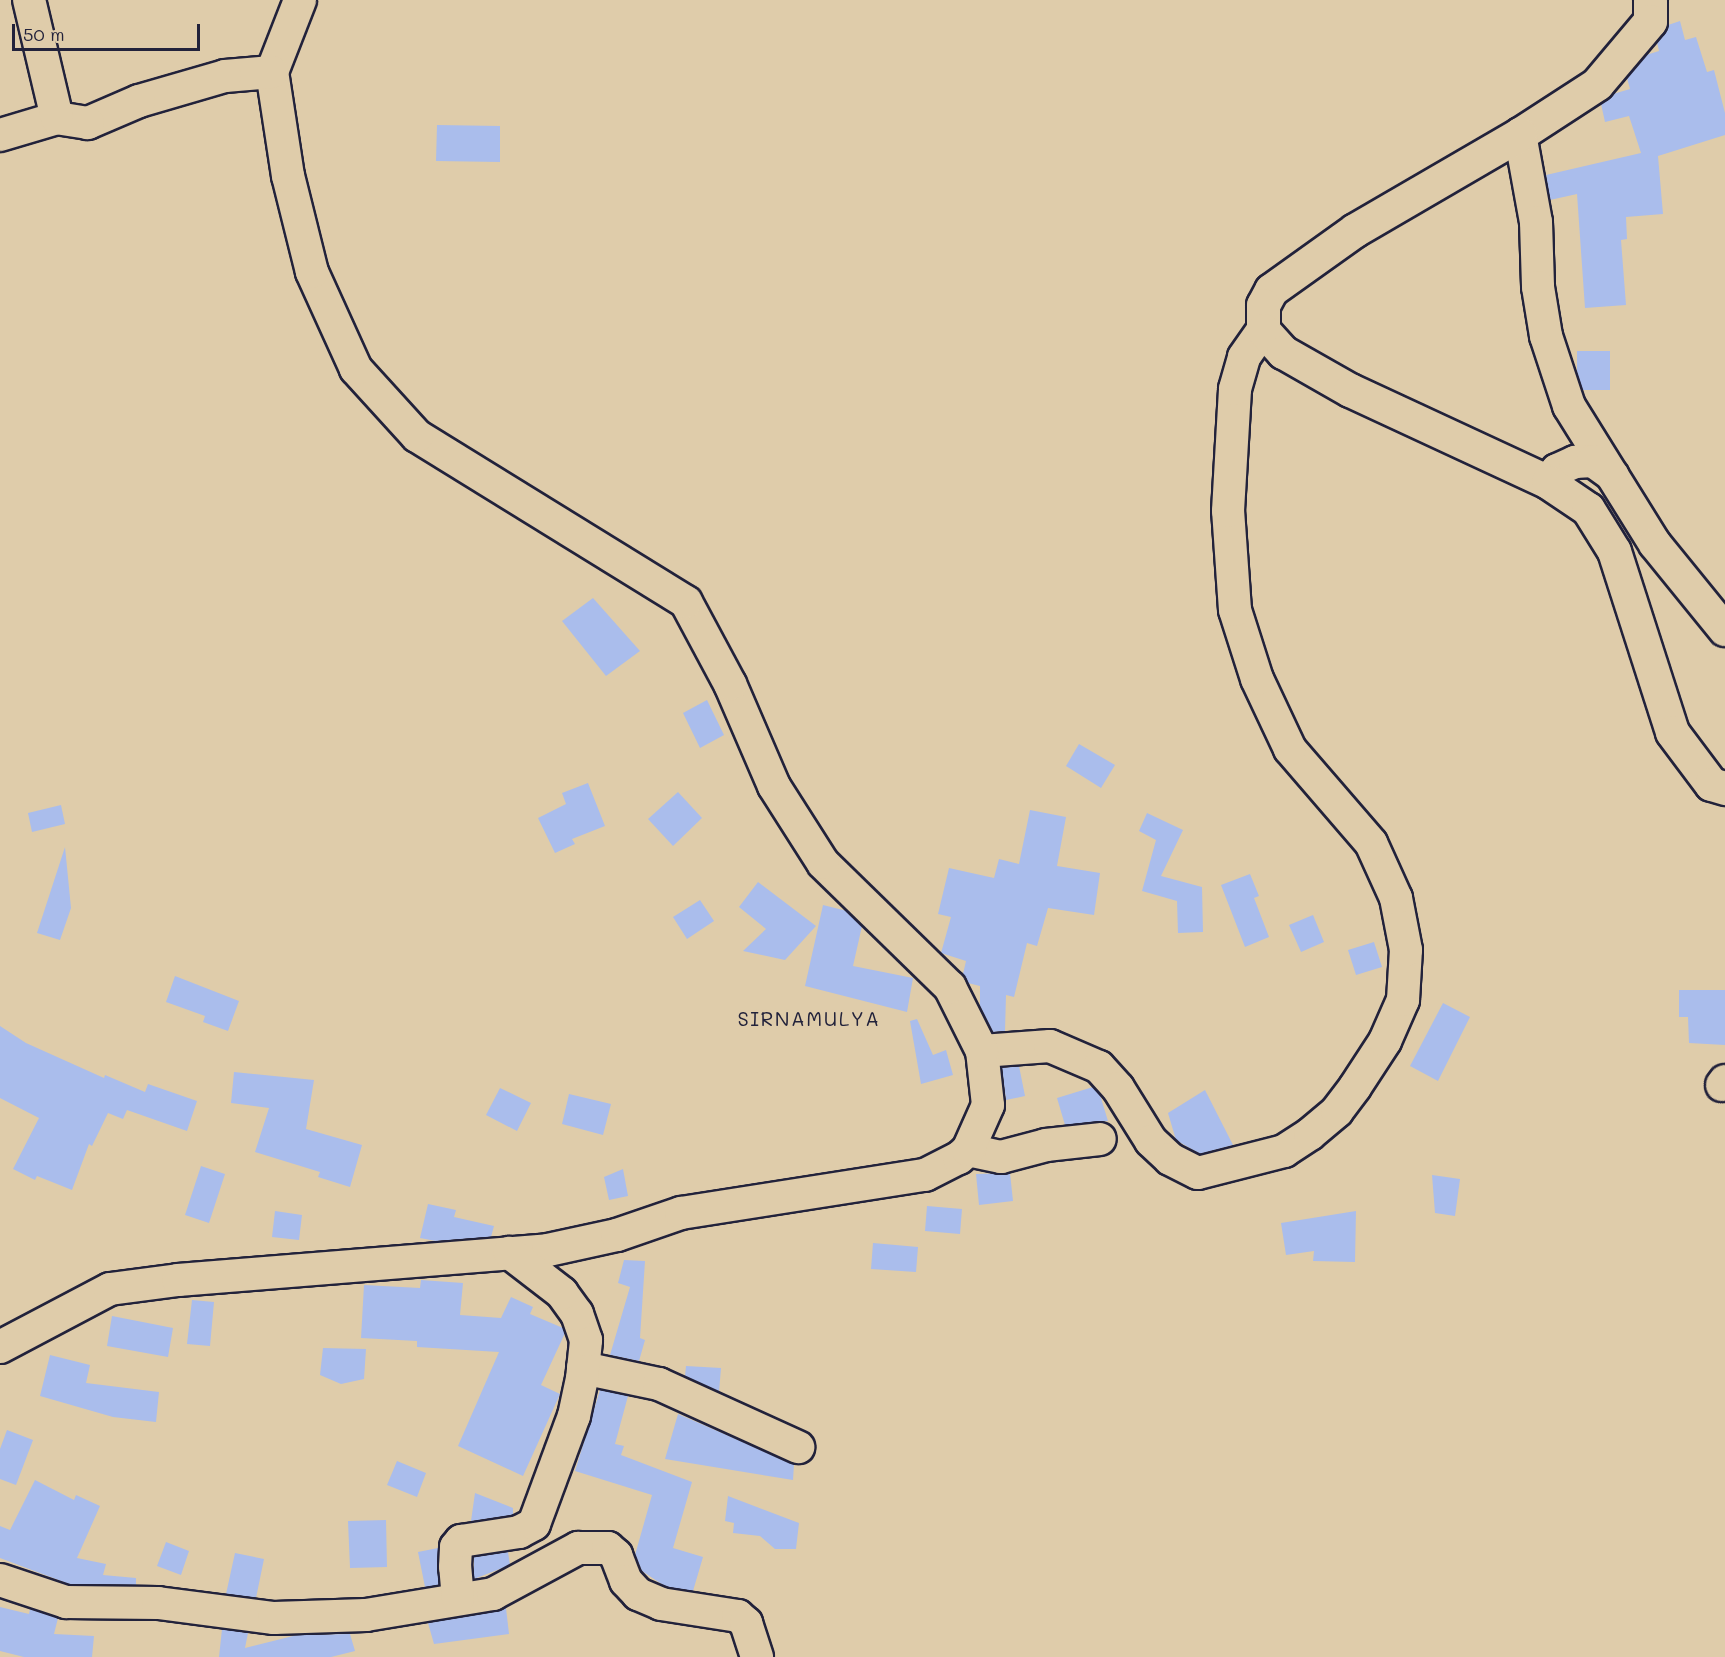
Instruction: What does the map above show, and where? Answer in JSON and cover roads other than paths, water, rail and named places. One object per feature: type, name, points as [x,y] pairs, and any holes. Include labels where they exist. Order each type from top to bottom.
[{"type":"main road","points":[[1650,0],[1650,21],[1604,77],[1520,134],[1355,230],[1271,290],[1263,305],[1263,330],[1283,352],[1350,390],[1548,482],[1588,509],[1614,551],[1672,732],[1711,784],[1725,788]]},
{"type":"street","points":[[29,0],[57,118]]},
{"type":"street","points":[[0,1347],[110,1290],[178,1280],[548,1250],[617,1235],[681,1214],[924,1175],[959,1158],[968,1150],[988,1105],[982,1051],[950,987],[823,863],[774,786],[730,684],[686,602],[417,436],[356,369],[312,272],[288,176],[272,72],[300,0]]},
{"type":"street","points":[[0,135],[57,118],[88,123],[139,101],[225,76],[272,72]]},
{"type":"street","points":[[1520,134],[1536,222],[1538,287],[1546,336],[1569,406],[1656,544],[1725,630]]},
{"type":"street","points":[[982,1051],[1050,1046],[1099,1067],[1118,1088],[1151,1141],[1170,1159],[1198,1173],[1284,1151],[1311,1134],[1337,1111],[1355,1087],[1385,1041],[1403,1000],[1406,950],[1396,898],[1371,843],[1290,749],[1257,679],[1235,610],[1228,511],[1235,389],[1244,357],[1263,330]]},
{"type":"street","points":[[1548,482],[1557,470],[1575,462],[1593,461],[1612,475]]},
{"type":"street","points":[[968,1150],[1002,1157],[1046,1144],[1100,1139]]},
{"type":"street","points":[[458,1599],[456,1557],[461,1541],[529,1530],[540,1513],[574,1416],[583,1368],[586,1340],[577,1314],[562,1293],[510,1253]]},
{"type":"street","points":[[583,1368],[659,1384],[798,1447]]},
{"type":"street","points":[[0,1580],[66,1602],[158,1603],[274,1618],[366,1616],[493,1594],[518,1583],[556,1557],[579,1548],[608,1548],[616,1555],[626,1581],[638,1594],[661,1604],[738,1616],[746,1623],[757,1657]]},
{"type":"district","name":"SIRNAMULYA","points":[[809,1018]]}]
